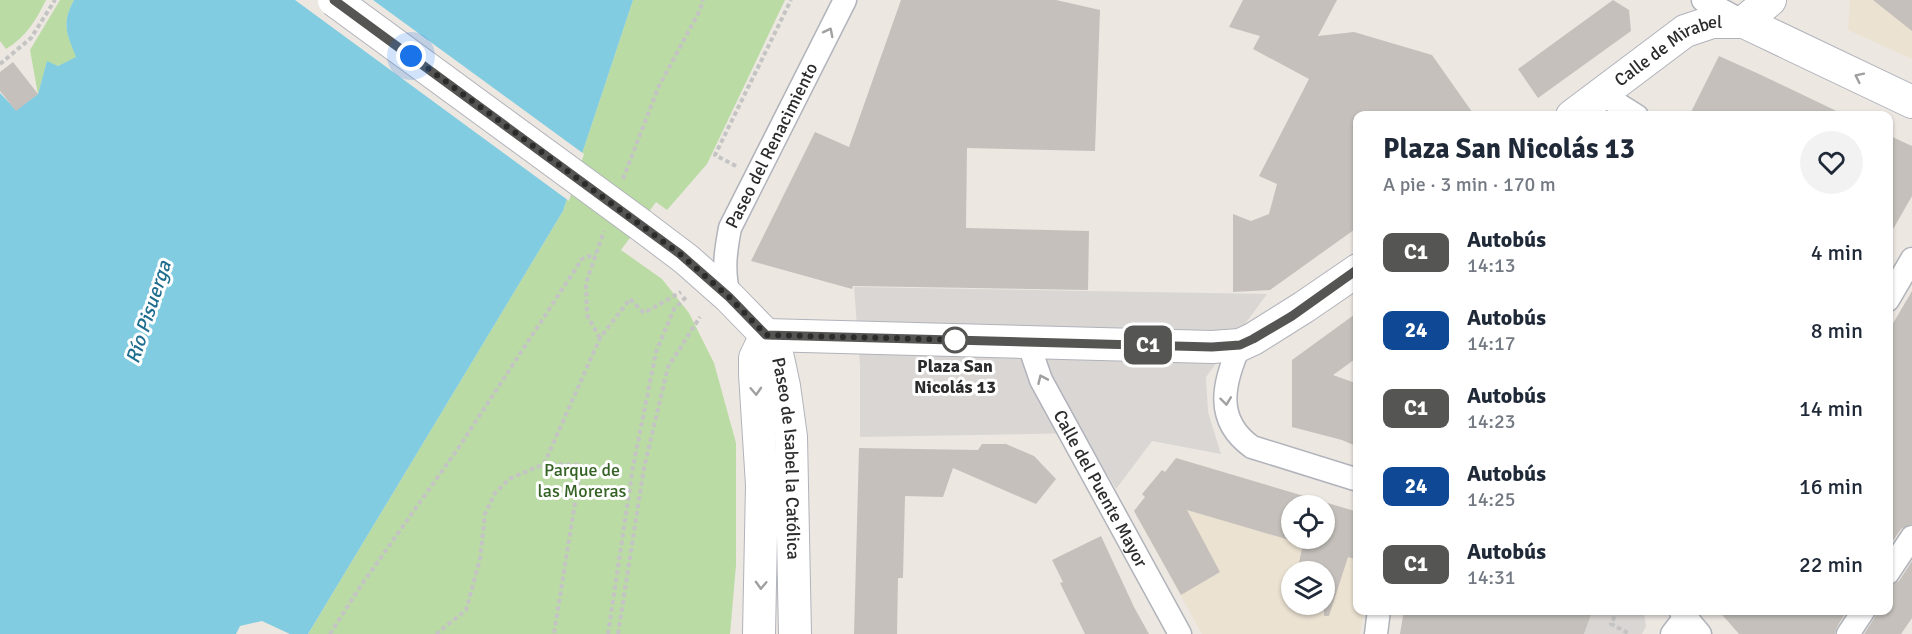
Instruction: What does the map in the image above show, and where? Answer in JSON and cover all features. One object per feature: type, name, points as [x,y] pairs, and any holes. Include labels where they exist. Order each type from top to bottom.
[{"type":"main road","points":[[334,0],[686,259],[729,297],[766,335],[1212,347],[1240,345],[1279,324],[1353,273]]},
{"type":"main road","name":"Calle de Mirabel","points":[[1579,111],[1685,31],[1712,22],[1744,22],[1770,0]]},
{"type":"main road","points":[[1744,22],[1912,102]]},
{"type":"main road","name":"Paseo de Isabel la Católica","points":[[759,634],[762,485],[755,358],[766,335]]},
{"type":"main road","name":"Paseo de Isabel la Católica","points":[[766,335],[778,358],[791,437],[795,634]]},
{"type":"street","name":"Paseo del Renacimiento","points":[[729,297],[724,261],[730,228],[845,0]]},
{"type":"street","points":[[1703,0],[1744,22]]},
{"type":"street","points":[[1602,94],[1629,111]]},
{"type":"street","points":[[1894,276],[1912,259]]},
{"type":"street","name":"Calle del Puente Mayor","points":[[1024,342],[1031,351],[1041,380],[1180,634]]},
{"type":"street","points":[[1240,345],[1227,375],[1225,390],[1230,422],[1239,437],[1252,447],[1353,478]]},
{"type":"street","points":[[1893,566],[1912,537]]},
{"type":"street","points":[[1376,634],[1378,615]]},
{"type":"street","points":[[1672,634],[1682,615]]},
{"type":"street","points":[[1685,615],[1700,634]]},
{"type":"street","points":[[1848,634],[1861,615]]},
{"type":"path","points":[[1,61],[31,38],[55,0]]},
{"type":"path","points":[[620,188],[658,88],[700,10],[703,0]]},
{"type":"path","name":"Paseo del Renacimiento","points":[[740,168],[714,155],[791,0]]},
{"type":"path","points":[[600,338],[587,315],[586,283],[608,221]]},
{"type":"path","points":[[330,634],[360,587],[459,447],[582,259],[595,254]]},
{"type":"path","points":[[544,464],[600,338],[630,299],[644,313],[682,292]]},
{"type":"path","points":[[608,634],[633,467],[656,352],[674,309],[686,297]]},
{"type":"path","points":[[618,634],[644,468],[668,367],[700,317]]},
{"type":"path","points":[[436,634],[466,610],[480,559],[485,514],[495,493],[509,479],[544,464],[580,465],[554,634]]},
{"type":"path","points":[[1616,615],[1611,624],[1630,634]]},
{"type":"shaded area","points":[[1850,0],[1912,0],[1912,59],[1848,30]]},
{"type":"shaded area","points":[[854,287],[1267,294],[1206,377],[1208,412],[1221,454],[1152,441],[1116,489],[1082,433],[860,437],[860,365]]},
{"type":"shaded area","points":[[1176,458],[1300,495],[1281,495],[1281,549],[1335,549],[1335,505],[1353,511],[1353,615],[1363,615],[1360,634],[1202,634],[1134,511],[1145,497],[1142,494],[1162,470],[1165,472]]},
{"type":"shaded area","points":[[1591,615],[1644,615],[1646,626],[1642,634],[1584,634]]},
{"type":"green space","points":[[0,0],[46,0],[30,28],[6,49],[0,41]]},
{"type":"green space","points":[[60,0],[74,0],[68,16],[67,29],[77,57],[58,66],[47,62],[38,94],[30,50]]},
{"type":"green space","name":"Parque de las Moreras","points":[[633,0],[785,0],[707,164],[667,210],[656,202],[621,250],[662,279],[689,313],[714,363],[736,443],[736,565],[730,634],[308,634],[563,211]]},
{"type":"water","name":"Río Pisuerga","points":[[74,0],[633,0],[563,211],[308,634],[290,634],[262,621],[240,626],[236,634],[0,634],[0,93],[16,110],[38,94],[47,61],[58,66],[76,57],[67,29],[68,16]]},
{"type":"pier","points":[[295,0],[373,0],[584,154],[569,201]]},
{"type":"building","points":[[901,0],[1056,0],[1100,10],[1095,151],[967,148],[966,228],[1089,231],[1088,290],[853,286],[852,289],[751,261],[815,132],[849,147]]},
{"type":"building","points":[[1243,0],[1337,0],[1318,36],[1354,32],[1432,55],[1471,111],[1353,111],[1353,231],[1270,290],[1233,292],[1233,214],[1251,221],[1269,214],[1277,184],[1259,176],[1309,79],[1253,49],[1260,36],[1229,27]]},
{"type":"building","points":[[1613,0],[1629,10],[1631,31],[1538,98],[1518,69]]},
{"type":"building","points":[[1873,0],[1912,0],[1912,31]]},
{"type":"building","points":[[1719,56],[1837,111],[1692,111]]},
{"type":"building","points":[[13,62],[38,94],[16,111],[0,91],[0,72]]},
{"type":"building","points":[[1893,137],[1912,146],[1912,196],[1893,229]]},
{"type":"building","points":[[1912,291],[1912,524],[1901,529],[1893,541],[1893,323]]},
{"type":"building","points":[[1353,316],[1353,361],[1333,375],[1353,382],[1353,445],[1292,427],[1292,360]]},
{"type":"building","points":[[982,444],[1006,444],[1034,456],[1056,479],[1036,504],[953,468],[943,497],[905,496],[903,578],[898,578],[897,634],[854,634],[859,448],[978,450]]},
{"type":"building","points":[[1176,458],[1301,495],[1281,495],[1281,538],[1187,510],[1220,572],[1181,595],[1134,511],[1145,497],[1142,494],[1162,470],[1165,472]]},
{"type":"building","points":[[1335,505],[1353,511],[1353,558],[1348,557],[1335,597],[1335,561],[1299,561],[1302,549],[1335,549]]},
{"type":"building","points":[[1101,536],[1149,634],[1085,634],[1060,583],[1063,582],[1052,560]]},
{"type":"building","points":[[1912,561],[1912,618],[1901,634],[1864,634],[1876,615],[1893,615],[1893,584],[1899,581]]},
{"type":"building","points":[[1403,615],[1591,615],[1584,634],[1400,634]]},
{"type":"building","points":[[1722,615],[1844,615],[1835,634],[1739,634]]},
{"type":"bus line","name":"C1","points":[[334,0],[680,254],[729,297],[766,335],[1212,347],[1240,345],[1279,324],[1353,273]]},
{"type":"place","name":"Plaza San Nicolás 13","points":[[955,340]]},
{"type":"route","points":[[411,56],[680,254],[729,297],[766,335],[960,340],[955,340]]}]
